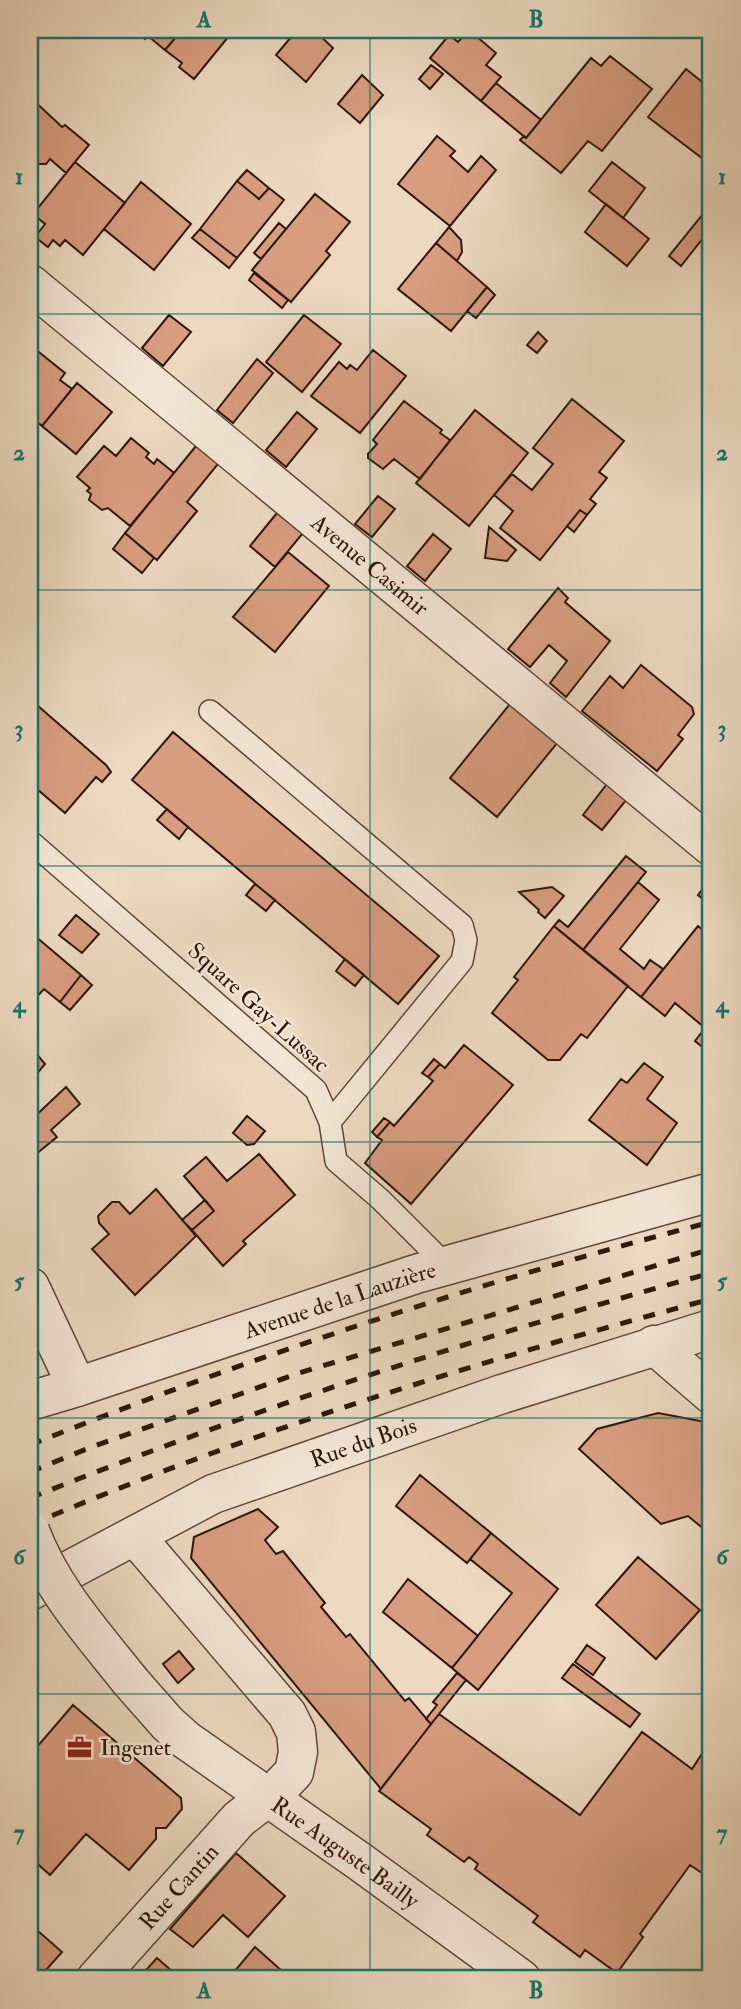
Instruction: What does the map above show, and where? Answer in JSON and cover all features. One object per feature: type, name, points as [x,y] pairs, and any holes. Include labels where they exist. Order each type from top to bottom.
[{"type":"street","name":"Avenue Casimir","points":[[30,284],[711,846]]},
{"type":"street","name":"Avenue de la Lauzière","points":[[30,1287],[48,1393],[447,1266],[711,1192]]},
{"type":"street","name":"Rue du Bois","points":[[30,1591],[197,1501],[230,1487],[499,1395],[711,1329]]},
{"type":"street","points":[[654,1345],[711,1394]]},
{"type":"street","points":[[30,1531],[45,1569],[58,1589],[131,1682],[168,1724],[267,1797]]},
{"type":"street","name":"Rue Auguste Bailly","points":[[135,1535],[287,1714],[296,1732],[298,1752],[294,1772],[267,1797],[521,1979]]},
{"type":"street","name":"Rue Cantin","points":[[96,1979],[239,1819],[267,1797]]},
{"type":"lane","points":[[210,711],[462,926],[466,940],[462,961],[330,1122]]},
{"type":"lane","name":"Square Gay-Lussac","points":[[30,841],[316,1090],[330,1122],[336,1161],[380,1199],[447,1266]]},
{"type":"path","points":[[706,441],[711,446]]},
{"type":"building","points":[[133,30],[182,30],[165,50],[148,36],[145,39]]},
{"type":"building","points":[[182,30],[233,31],[194,79],[179,67],[182,63],[165,50]]},
{"type":"building","points":[[297,30],[314,30],[333,48],[306,82],[276,55]]},
{"type":"building","points":[[469,30],[496,53],[486,65],[501,77],[481,101],[430,58],[449,35],[458,42]]},
{"type":"building","points":[[610,56],[652,89],[602,151],[588,141],[561,173],[520,140],[524,136],[526,138],[591,58],[601,66]]},
{"type":"building","points":[[431,65],[443,74],[430,89],[419,79]]},
{"type":"building","points":[[686,69],[711,89],[711,165],[648,117]]},
{"type":"building","points":[[362,75],[383,95],[360,123],[338,104]]},
{"type":"building","points":[[496,83],[541,120],[526,138],[481,101]]},
{"type":"building","points":[[30,97],[62,127],[65,125],[89,145],[66,173],[50,159],[46,164],[35,164],[30,170]]},
{"type":"building","points":[[437,136],[455,151],[450,156],[468,172],[481,156],[496,170],[450,226],[398,184]]},
{"type":"building","points":[[75,162],[125,203],[83,255],[65,240],[60,246],[53,240],[48,247],[35,237],[45,224],[33,214]]},
{"type":"building","points":[[612,162],[645,188],[623,218],[589,191]]},
{"type":"building","points":[[247,170],[269,188],[259,199],[237,181]]},
{"type":"building","points":[[237,181],[259,199],[269,188],[284,200],[237,258],[200,229]]},
{"type":"building","points":[[141,182],[191,224],[154,270],[104,229]]},
{"type":"building","points":[[315,194],[350,222],[326,251],[330,255],[291,302],[252,270]]},
{"type":"building","points":[[606,204],[649,239],[627,266],[585,232]]},
{"type":"building","points":[[711,204],[711,228],[681,266],[669,256]]},
{"type":"building","points":[[279,223],[286,229],[261,259],[254,253]]},
{"type":"building","points":[[449,227],[461,240],[462,252],[457,261],[436,243]]},
{"type":"building","points":[[200,229],[237,258],[229,268],[192,238]]},
{"type":"building","points":[[436,243],[487,287],[451,331],[398,289]]},
{"type":"building","points":[[254,273],[288,300],[282,308],[249,280]]},
{"type":"building","points":[[487,287],[495,295],[476,318],[467,311]]},
{"type":"building","points":[[169,315],[191,332],[163,366],[142,348]]},
{"type":"building","points":[[304,315],[341,344],[302,392],[266,362]]},
{"type":"building","points":[[538,332],[547,341],[537,353],[527,345]]},
{"type":"building","points":[[30,345],[65,373],[60,380],[72,389],[42,426],[30,416]]},
{"type":"building","points":[[373,350],[406,376],[360,433],[311,396],[339,362],[347,369],[350,365],[357,370]]},
{"type":"building","points":[[257,359],[273,373],[233,423],[217,410]]},
{"type":"building","points":[[77,383],[112,412],[76,454],[42,426]]},
{"type":"building","points":[[572,399],[624,441],[599,472],[607,478],[590,499],[596,504],[587,515],[580,510],[540,560],[500,528],[513,511],[494,495],[512,474],[532,490],[553,464],[533,448]]},
{"type":"building","points":[[404,401],[442,430],[440,433],[450,440],[420,479],[394,459],[383,469],[368,458],[368,454],[377,444],[373,440]]},
{"type":"building","points":[[475,410],[528,453],[469,526],[416,483]]},
{"type":"building","points":[[297,412],[317,429],[286,467],[266,450]]},
{"type":"building","points":[[131,438],[149,453],[146,457],[154,464],[157,459],[174,473],[130,526],[108,508],[102,510],[89,500],[91,494],[87,491],[90,488],[77,477],[104,446],[116,456]]},
{"type":"building","points":[[196,446],[218,464],[187,502],[197,511],[157,560],[125,533]]},
{"type":"building","points":[[378,496],[395,509],[372,537],[355,524]]},
{"type":"building","points":[[580,510],[587,515],[574,532],[567,526]]},
{"type":"building","points":[[277,513],[303,533],[275,567],[250,546]]},
{"type":"building","points":[[489,527],[516,550],[507,561],[485,558]]},
{"type":"building","points":[[125,533],[154,558],[142,573],[113,549]]},
{"type":"building","points":[[433,534],[451,549],[425,581],[407,566]]},
{"type":"building","points":[[288,552],[329,586],[275,652],[233,617]]},
{"type":"building","points":[[558,588],[568,598],[565,602],[610,641],[566,697],[550,683],[567,661],[549,645],[530,667],[508,649]]},
{"type":"building","points":[[641,665],[692,707],[694,714],[678,735],[683,739],[657,771],[582,711],[610,676],[623,688]]},
{"type":"building","points":[[30,699],[111,772],[102,782],[96,777],[65,813],[30,783]]},
{"type":"building","points":[[510,704],[558,742],[497,817],[450,778]]},
{"type":"building","points":[[173,732],[439,956],[398,1004],[132,780]]},
{"type":"building","points":[[607,784],[627,799],[602,830],[583,815]]},
{"type":"building","points":[[167,809],[188,827],[179,839],[157,820]]},
{"type":"building","points":[[626,856],[646,872],[583,950],[554,926],[559,920],[568,927]]},
{"type":"building","points":[[711,878],[711,906],[698,895]]},
{"type":"building","points":[[638,882],[659,900],[620,949],[644,969],[650,960],[663,969],[641,997],[583,950]]},
{"type":"building","points":[[255,884],[275,900],[266,911],[246,895]]},
{"type":"building","points":[[552,887],[564,896],[545,918],[519,892]]},
{"type":"building","points":[[76,915],[99,934],[82,953],[59,935]]},
{"type":"building","points":[[554,926],[628,986],[587,1038],[581,1034],[560,1060],[548,1060],[492,1013],[518,980],[514,977]]},
{"type":"building","points":[[698,926],[711,937],[711,962],[706,969],[711,974],[711,1054],[695,1041],[705,1028],[675,1003],[665,1016],[641,997]]},
{"type":"building","points":[[35,936],[81,975],[60,1002],[44,989],[30,1004],[30,942]]},
{"type":"building","points":[[345,959],[364,975],[355,986],[336,971]]},
{"type":"building","points":[[81,975],[92,985],[70,1010],[60,1002]]},
{"type":"building","points":[[464,1045],[513,1085],[411,1204],[365,1163],[382,1140],[377,1137],[390,1122],[394,1126],[433,1081],[428,1077],[440,1064],[445,1068]]},
{"type":"building","points":[[30,1046],[45,1064],[30,1082]]},
{"type":"building","points":[[434,1059],[440,1064],[428,1077],[422,1073]]},
{"type":"building","points":[[644,1063],[663,1077],[647,1099],[677,1123],[647,1165],[589,1120],[621,1079],[627,1083]]},
{"type":"building","points":[[66,1087],[80,1104],[51,1130],[57,1137],[30,1159],[30,1121]]},
{"type":"building","points":[[247,1116],[265,1131],[254,1144],[247,1145],[233,1133]]},
{"type":"building","points":[[384,1118],[390,1122],[377,1137],[372,1132]]},
{"type":"building","points":[[259,1154],[295,1195],[243,1241],[246,1244],[223,1266],[192,1230],[214,1211],[184,1176],[206,1157],[227,1181]]},
{"type":"building","points":[[156,1189],[196,1236],[135,1295],[92,1249],[109,1234],[99,1223],[98,1216],[112,1202],[119,1202],[130,1214]]},
{"type":"building","points":[[205,1200],[214,1211],[192,1230],[182,1220]]},
{"type":"building","points":[[658,1413],[711,1423],[711,1535],[688,1516],[661,1524],[579,1449],[597,1429]]},
{"type":"building","points":[[420,1475],[491,1533],[467,1563],[396,1506]]},
{"type":"building","points":[[258,1509],[278,1527],[265,1540],[276,1554],[283,1551],[325,1603],[321,1607],[346,1637],[350,1634],[405,1701],[409,1698],[431,1724],[381,1789],[191,1558],[194,1537]]},
{"type":"building","points":[[491,1533],[558,1589],[478,1690],[452,1668],[512,1593],[470,1559]]},
{"type":"building","points":[[638,1557],[700,1610],[656,1659],[596,1605]]},
{"type":"building","points":[[408,1579],[478,1636],[452,1668],[383,1612]]},
{"type":"building","points":[[587,1645],[605,1658],[593,1675],[575,1662]]},
{"type":"building","points":[[179,1651],[194,1669],[178,1683],[163,1664]]},
{"type":"building","points":[[573,1664],[640,1714],[630,1727],[562,1678]]},
{"type":"building","points":[[457,1673],[466,1680],[431,1724],[426,1719],[437,1705],[433,1702]]},
{"type":"building","points":[[73,1705],[181,1798],[182,1809],[166,1828],[156,1828],[156,1839],[129,1870],[86,1834],[50,1875],[30,1857],[30,1770],[33,1766],[30,1763],[30,1755]]},
{"type":"building","points":[[439,1714],[580,1815],[642,1732],[692,1769],[707,1746],[711,1749],[711,1879],[690,1865],[640,1934],[643,1937],[617,1973],[585,1950],[580,1957],[533,1922],[538,1916],[475,1869],[478,1864],[469,1857],[464,1862],[427,1835],[431,1829],[379,1791]]},
{"type":"building","points":[[236,1853],[285,1896],[248,1937],[223,1915],[193,1947],[170,1929]]},
{"type":"building","points":[[30,1924],[62,1952],[38,1979],[30,1979]]},
{"type":"building","points":[[255,1947],[291,1979],[228,1979]]},
{"type":"building","points":[[157,1958],[181,1979],[138,1979]]},
{"type":"railway","points":[[30,1445],[198,1381],[367,1323],[538,1270],[711,1222]]},
{"type":"railway","points":[[30,1472],[89,1448],[299,1373],[711,1249]]},
{"type":"railway","points":[[30,1498],[282,1404],[453,1348],[711,1273]]},
{"type":"railway","points":[[30,1525],[197,1459],[366,1400],[538,1347],[711,1299]]},
{"type":"place","name":"Ingenet","points":[[80,1747]]}]
